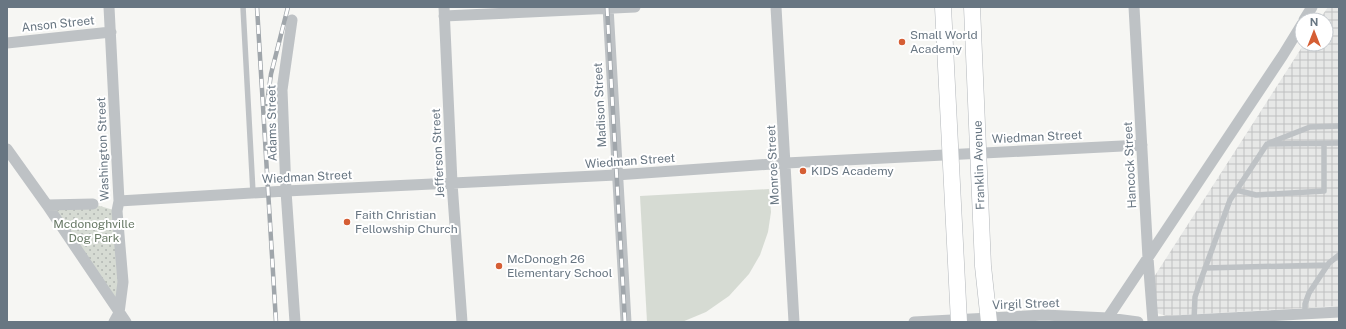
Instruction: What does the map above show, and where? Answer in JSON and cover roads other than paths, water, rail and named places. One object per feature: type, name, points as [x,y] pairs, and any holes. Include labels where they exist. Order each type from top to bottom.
[{"type":"main road","points":[[943,7],[959,321]]},
{"type":"main road","name":"Franklin Avenue","points":[[972,7],[983,266],[988,320]]},
{"type":"street","name":"Washington Street","points":[[109,7],[119,201],[117,211],[123,282],[120,319]]},
{"type":"street","points":[[444,11],[635,7]]},
{"type":"street","name":"Monroe Street","points":[[776,7],[794,322]]},
{"type":"street","name":"Hancock Street","points":[[1134,7],[1148,258],[1154,322]]},
{"type":"street","name":"Madison Street","points":[[608,8],[626,322]]},
{"type":"street","name":"Jefferson Street","points":[[444,11],[452,183],[462,322]]},
{"type":"street","name":"Adams Street","points":[[292,20],[282,90],[286,191],[295,322]]},
{"type":"street","name":"Anson Street","points":[[7,43],[111,32]]},
{"type":"street","points":[[1106,320],[1294,37]]},
{"type":"street","name":"Wiedman Street","points":[[119,201],[286,191],[617,175],[786,163],[1142,145]]},
{"type":"street","points":[[7,149],[47,205],[120,319]]},
{"type":"street","points":[[47,205],[93,204]]},
{"type":"street","points":[[1154,322],[1305,318],[1339,312]]},
{"type":"street","name":"Virgil Street","points":[[914,322],[988,320],[1044,315],[1138,322]]},
{"type":"lane","points":[[243,7],[253,193]]},
{"type":"lane","points":[[1194,321],[1195,297],[1230,200],[1267,144],[1310,127],[1339,126]]},
{"type":"lane","points":[[1267,144],[1339,143]]},
{"type":"lane","points":[[1236,190],[1256,195],[1324,191],[1324,144]]},
{"type":"lane","points":[[1305,318],[1305,304],[1309,292],[1328,265],[1339,255]]},
{"type":"lane","points":[[1205,268],[1328,265]]},
{"type":"railway","points":[[257,7],[276,322]]},
{"type":"railway","points":[[267,104],[271,74],[288,7]]},
{"type":"railway","points":[[607,7],[625,322]]},
{"type":"place","name":"Small World Academy","points":[[902,42]]},
{"type":"place","name":"KIDS Academy","points":[[803,171]]},
{"type":"place","name":"Faith Christian Fellowship Church","points":[[347,222]]},
{"type":"place","name":"McDonogh 26 Elementary School","points":[[499,266]]},
{"type":"park label","name":"Mcdonoghville Dog Park","points":[[94,231]]}]
